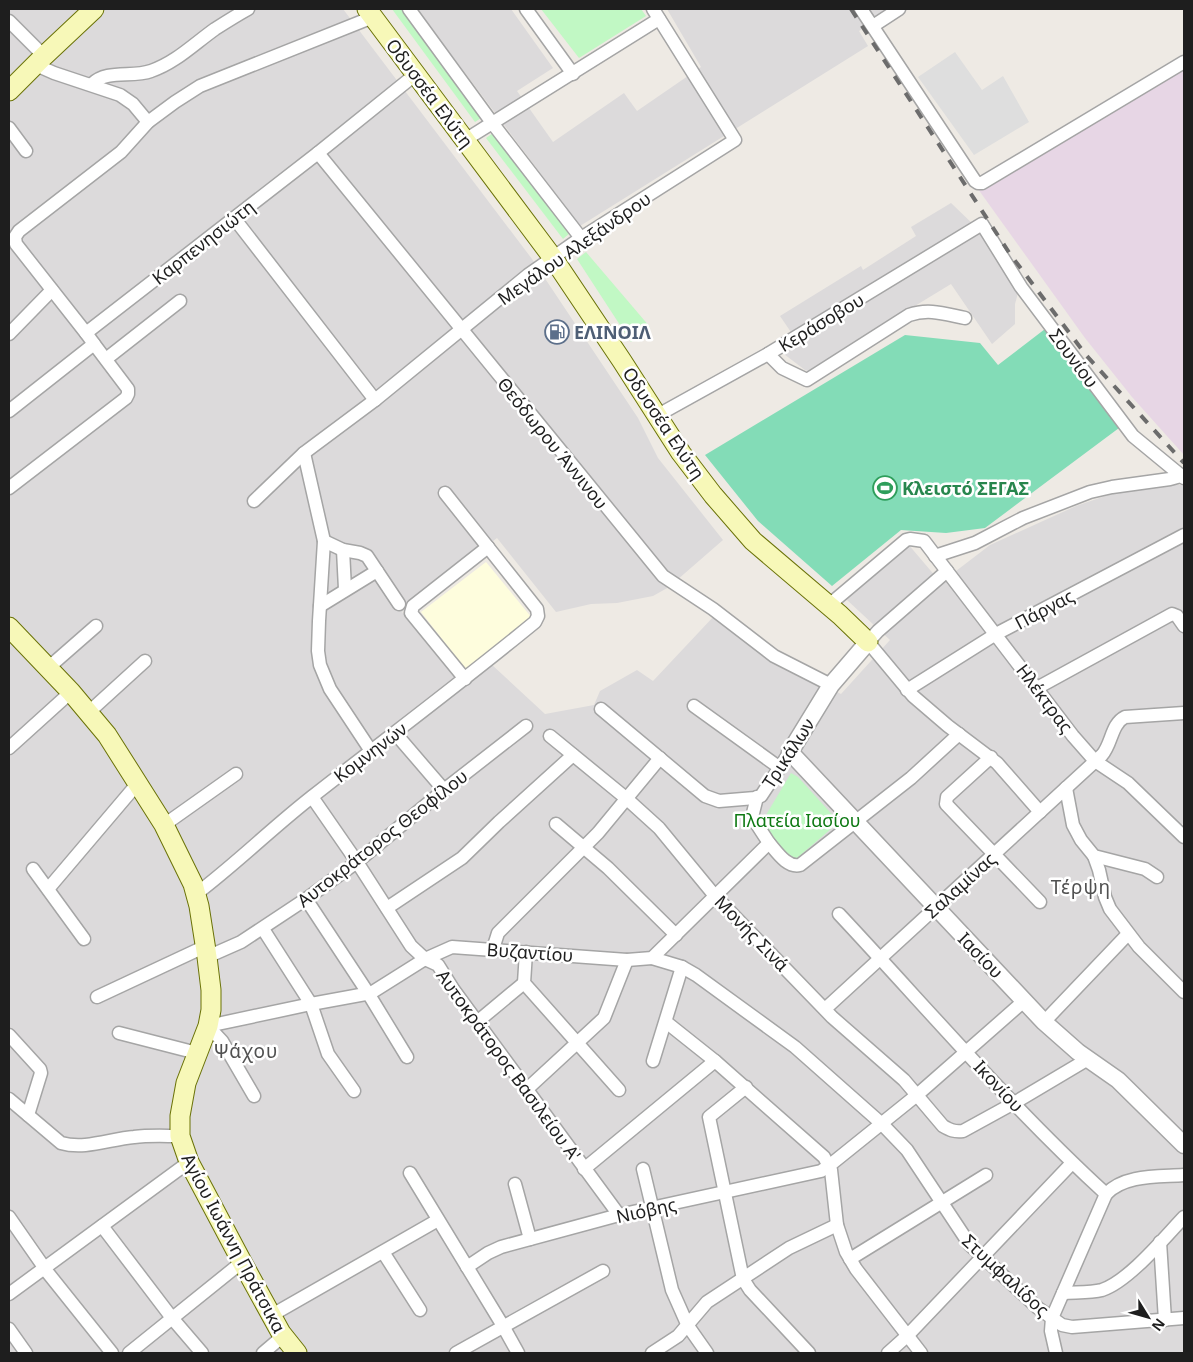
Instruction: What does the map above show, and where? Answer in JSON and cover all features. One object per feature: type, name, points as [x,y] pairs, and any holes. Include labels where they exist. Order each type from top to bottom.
[{"type":"main road","points":[[9,92],[87,11]]},
{"type":"main road","name":"Οδυσσέα Ελύτη","points":[[370,13],[553,258],[692,467],[738,526],[785,570],[829,605],[868,642]]},
{"type":"main road","name":"Αγίου Ιωάννη Πράτσικα","points":[[10,629],[71,692],[107,735],[164,825],[183,861],[196,894],[206,952],[211,1000],[208,1026],[197,1053],[181,1105],[180,1136],[189,1162],[242,1262],[284,1336],[297,1353]]},
{"type":"street","points":[[92,84],[98,78],[104,76],[144,73],[161,67],[176,59],[217,28],[248,9]]},
{"type":"street","points":[[409,9],[493,124],[581,238]]},
{"type":"street","points":[[526,9],[573,74]]},
{"type":"street","points":[[861,9],[978,183],[982,183],[1184,62]]},
{"type":"street","points":[[873,26],[899,9]]},
{"type":"street","points":[[9,488],[126,398],[128,394],[128,389],[106,359],[16,244],[16,237],[19,231],[120,152],[148,122],[200,86],[370,13]]},
{"type":"street","points":[[465,140],[573,74],[656,14]]},
{"type":"street","name":"Μεγάλου Αλεξάνδρου","points":[[254,501],[304,453],[375,400],[523,279],[581,238],[734,140],[656,14]]},
{"type":"street","points":[[9,21],[40,60],[54,73],[116,93],[128,100],[148,122]]},
{"type":"street","name":"Καρπενησιώτη","points":[[86,333],[318,153],[416,74]]},
{"type":"street","points":[[9,128],[26,151]]},
{"type":"street","name":"Θεόδωρου Άννινου","points":[[318,153],[663,576],[713,609],[774,656],[831,685]]},
{"type":"street","points":[[234,218],[375,400]]},
{"type":"street","name":"Κεράσοβου","points":[[658,415],[768,354],[982,224]]},
{"type":"street","name":"Σουνίου","points":[[982,224],[1021,287],[1133,436],[1183,477]]},
{"type":"street","points":[[9,334],[52,290]]},
{"type":"street","points":[[106,359],[180,301]]},
{"type":"street","points":[[768,354],[782,368],[803,380],[807,380],[909,315],[930,311],[965,318]]},
{"type":"street","points":[[9,411],[94,344]]},
{"type":"street","points":[[304,453],[324,541],[318,651],[322,673],[330,689],[371,751]]},
{"type":"street","points":[[935,556],[975,543],[1023,518],[1090,492],[1183,477]]},
{"type":"street","points":[[445,493],[488,547],[413,606],[411,613],[465,679]]},
{"type":"street","name":"Πάργας","points":[[907,690],[996,634],[1184,535]]},
{"type":"street","name":"Ηλέκτρας","points":[[829,605],[906,540],[924,541],[1073,736],[1095,761],[1128,783],[1182,831]]},
{"type":"street","points":[[324,541],[343,550],[367,556],[400,604]]},
{"type":"street","name":"Κομνηνών","points":[[196,894],[219,877],[312,797],[465,679],[535,622],[538,616],[537,609],[488,547]]},
{"type":"street","points":[[343,550],[345,589]]},
{"type":"street","points":[[320,606],[377,571]]},
{"type":"street","name":"Τρικάλων","points":[[601,709],[710,799],[719,801],[757,797],[765,791],[831,685],[878,631],[947,571]]},
{"type":"street","points":[[1037,688],[1172,614],[1177,616],[1184,626]]},
{"type":"street","points":[[48,668],[96,626]]},
{"type":"street","points":[[868,642],[907,690],[958,734],[991,758],[1040,812]]},
{"type":"street","points":[[89,712],[145,661]]},
{"type":"street","points":[[9,748],[71,692]]},
{"type":"street","points":[[694,706],[780,768]]},
{"type":"street","name":"Σαλαμίνας","points":[[824,1009],[1108,749],[1117,723],[1120,720],[1125,717],[1184,713]]},
{"type":"street","name":"Αυτοκράτορος Θεοφίλου","points":[[97,997],[206,952],[230,948],[263,929],[357,862],[444,790],[526,726]]},
{"type":"street","points":[[395,733],[444,790]]},
{"type":"street","points":[[757,797],[752,819],[769,843],[786,862],[797,866],[806,862],[911,778],[958,734]]},
{"type":"street","name":"Μονής Σινά","points":[[550,736],[627,799],[668,839],[715,896],[824,1009],[904,1080],[943,1126],[953,1131],[963,1131],[1014,1103]]},
{"type":"street","name":"Ιασίου","points":[[790,752],[1044,1022],[1068,1044],[1118,1080],[1184,1145]]},
{"type":"street","points":[[387,908],[462,858],[573,755]]},
{"type":"street","points":[[493,949],[498,933],[585,848],[660,758]]},
{"type":"street","points":[[991,758],[946,800],[946,804],[1040,902]]},
{"type":"street","points":[[164,825],[236,774]]},
{"type":"street","points":[[48,889],[138,782]]},
{"type":"street","points":[[1066,788],[1073,825],[1094,856],[1100,870],[1108,905],[1128,934],[1151,960],[1184,992]]},
{"type":"street","name":"Αυτοκράτορος Βασιλείου A'","points":[[312,797],[357,862],[411,946],[425,959],[438,965],[453,989],[618,1215]]},
{"type":"street","points":[[556,824],[614,873],[676,935]]},
{"type":"street","points":[[652,958],[769,843]]},
{"type":"street","points":[[1094,856],[1145,870],[1157,878]]},
{"type":"street","points":[[33,869],[84,940]]},
{"type":"street","points":[[306,900],[368,993],[407,1057]]},
{"type":"street","name":"Ικονίου","points":[[839,914],[1014,1103],[1072,1163],[1106,1194]]},
{"type":"street","points":[[263,929],[311,1004],[328,1054],[354,1091]]},
{"type":"street","points":[[1044,1022],[1128,934]]},
{"type":"street","name":"Βυζαντίου","points":[[208,1026],[368,993],[425,959],[452,947],[627,960],[652,958]]},
{"type":"street","points":[[526,952],[524,983],[619,1090]]},
{"type":"street","name":"Στυμφαλίδος","points":[[652,958],[682,967],[704,980],[795,1047],[882,1124],[906,1150],[964,1237],[982,1257],[1038,1308],[1052,1318],[1065,1326],[1072,1327],[1184,1318]]},
{"type":"street","points":[[526,1090],[604,1018],[627,960]]},
{"type":"street","points":[[653,1061],[682,967]]},
{"type":"street","points":[[477,1022],[524,983]]},
{"type":"street","name":"Νιόβης","points":[[467,1267],[494,1250],[618,1215],[816,1173],[830,1166],[882,1124],[1024,1001]]},
{"type":"street","points":[[666,1022],[746,1087],[821,1153],[830,1166],[837,1226],[850,1259],[921,1353]]},
{"type":"street","points":[[208,1026],[222,1041],[254,1096]]},
{"type":"street","points":[[119,1033],[197,1053]]},
{"type":"street","points":[[11,1042],[38,1065],[41,1073],[28,1115]]},
{"type":"street","points":[[1014,1103],[1088,1059]]},
{"type":"street","points":[[584,1169],[715,1061]]},
{"type":"street","points":[[746,1087],[709,1117],[743,1279],[809,1353]]},
{"type":"street","points":[[9,1099],[61,1143],[70,1146],[82,1146],[134,1137],[180,1136]]},
{"type":"street","points":[[9,1294],[189,1162]]},
{"type":"street","points":[[888,1353],[907,1336],[1072,1163]]},
{"type":"street","points":[[643,1169],[672,1290],[688,1326],[707,1353]]},
{"type":"street","points":[[410,1173],[504,1326],[518,1353]]},
{"type":"street","points":[[850,1259],[986,1175]]},
{"type":"street","points":[[1056,1353],[1051,1331],[1052,1318],[1106,1194],[1114,1186],[1130,1180],[1184,1175]]},
{"type":"street","points":[[515,1184],[530,1239]]},
{"type":"street","points":[[9,1217],[44,1268],[112,1353]]},
{"type":"street","points":[[1063,1293],[1094,1291],[1109,1286],[1129,1272],[1184,1217]]},
{"type":"street","points":[[272,1315],[438,1220]]},
{"type":"street","points":[[102,1226],[172,1318],[202,1353]]},
{"type":"street","points":[[652,1353],[678,1336],[707,1302],[789,1248],[837,1226]]},
{"type":"street","points":[[1160,1242],[1164,1320]]},
{"type":"street","points":[[383,1252],[420,1310]]},
{"type":"street","points":[[129,1353],[242,1262]]},
{"type":"street","points":[[456,1353],[602,1271]]},
{"type":"street","points":[[9,1329],[26,1353]]},
{"type":"street","points":[[263,1353],[284,1336]]},
{"type":"shaded area","points":[[9,9],[343,9],[532,259],[638,418],[658,458],[723,540],[669,587],[653,596],[617,603],[591,604],[556,612],[497,538],[402,612],[467,681],[491,664],[545,714],[594,705],[600,691],[637,670],[653,681],[715,615],[815,681],[841,694],[890,640],[847,600],[850,594],[908,544],[942,584],[990,545],[1076,506],[1114,493],[1184,485],[1184,822],[1175,833],[1184,843],[1184,1353],[9,1353]]},
{"type":"shaded area","points":[[417,9],[511,9],[553,68],[517,91],[553,142],[624,93],[637,111],[701,67],[667,9],[891,9],[859,31],[868,46],[580,226]]},
{"type":"shaded area","points":[[955,52],[982,90],[1003,76],[1029,122],[974,155],[918,77]]},
{"type":"shaded area","points":[[1184,66],[1184,455],[1132,397],[1085,338],[978,189]]},
{"type":"shaded area","points":[[951,203],[979,230],[1018,293],[1015,304],[1015,324],[992,344],[951,284],[808,371],[780,351],[797,341],[780,316],[861,266],[863,270],[916,236],[911,227]]},
{"type":"shaded area","points":[[486,562],[532,618],[466,670],[421,612]]},
{"type":"green space","points":[[392,9],[402,9],[481,118],[475,122]]},
{"type":"green space","points":[[541,9],[641,9],[646,16],[579,58]]},
{"type":"green space","points":[[493,133],[570,233],[563,239],[486,138]]},
{"type":"green space","points":[[586,252],[650,327],[631,342],[577,259]]},
{"type":"green space","name":"Κλειστό ΣΕΓΑΣ","points":[[1045,329],[1119,428],[985,528],[946,533],[901,530],[832,586],[758,521],[705,455],[905,335],[980,343],[998,365]]},
{"type":"green space","name":"Πλατεία Ιασίου","points":[[791,773],[798,777],[839,822],[796,859],[781,847],[763,820]]},
{"type":"railway","points":[[851,9],[1010,254],[1086,355],[1184,463]]},
{"type":"place","name":"ΕΛΙΝΟΙΛ","points":[[557,332]]},
{"type":"place","name":"Κλειστό ΣΕΓΑΣ","points":[[885,488]]},
{"type":"district","name":"Τέρψη","points":[[1081,887]]},
{"type":"district","name":"Ψάχου","points":[[246,1051]]}]
